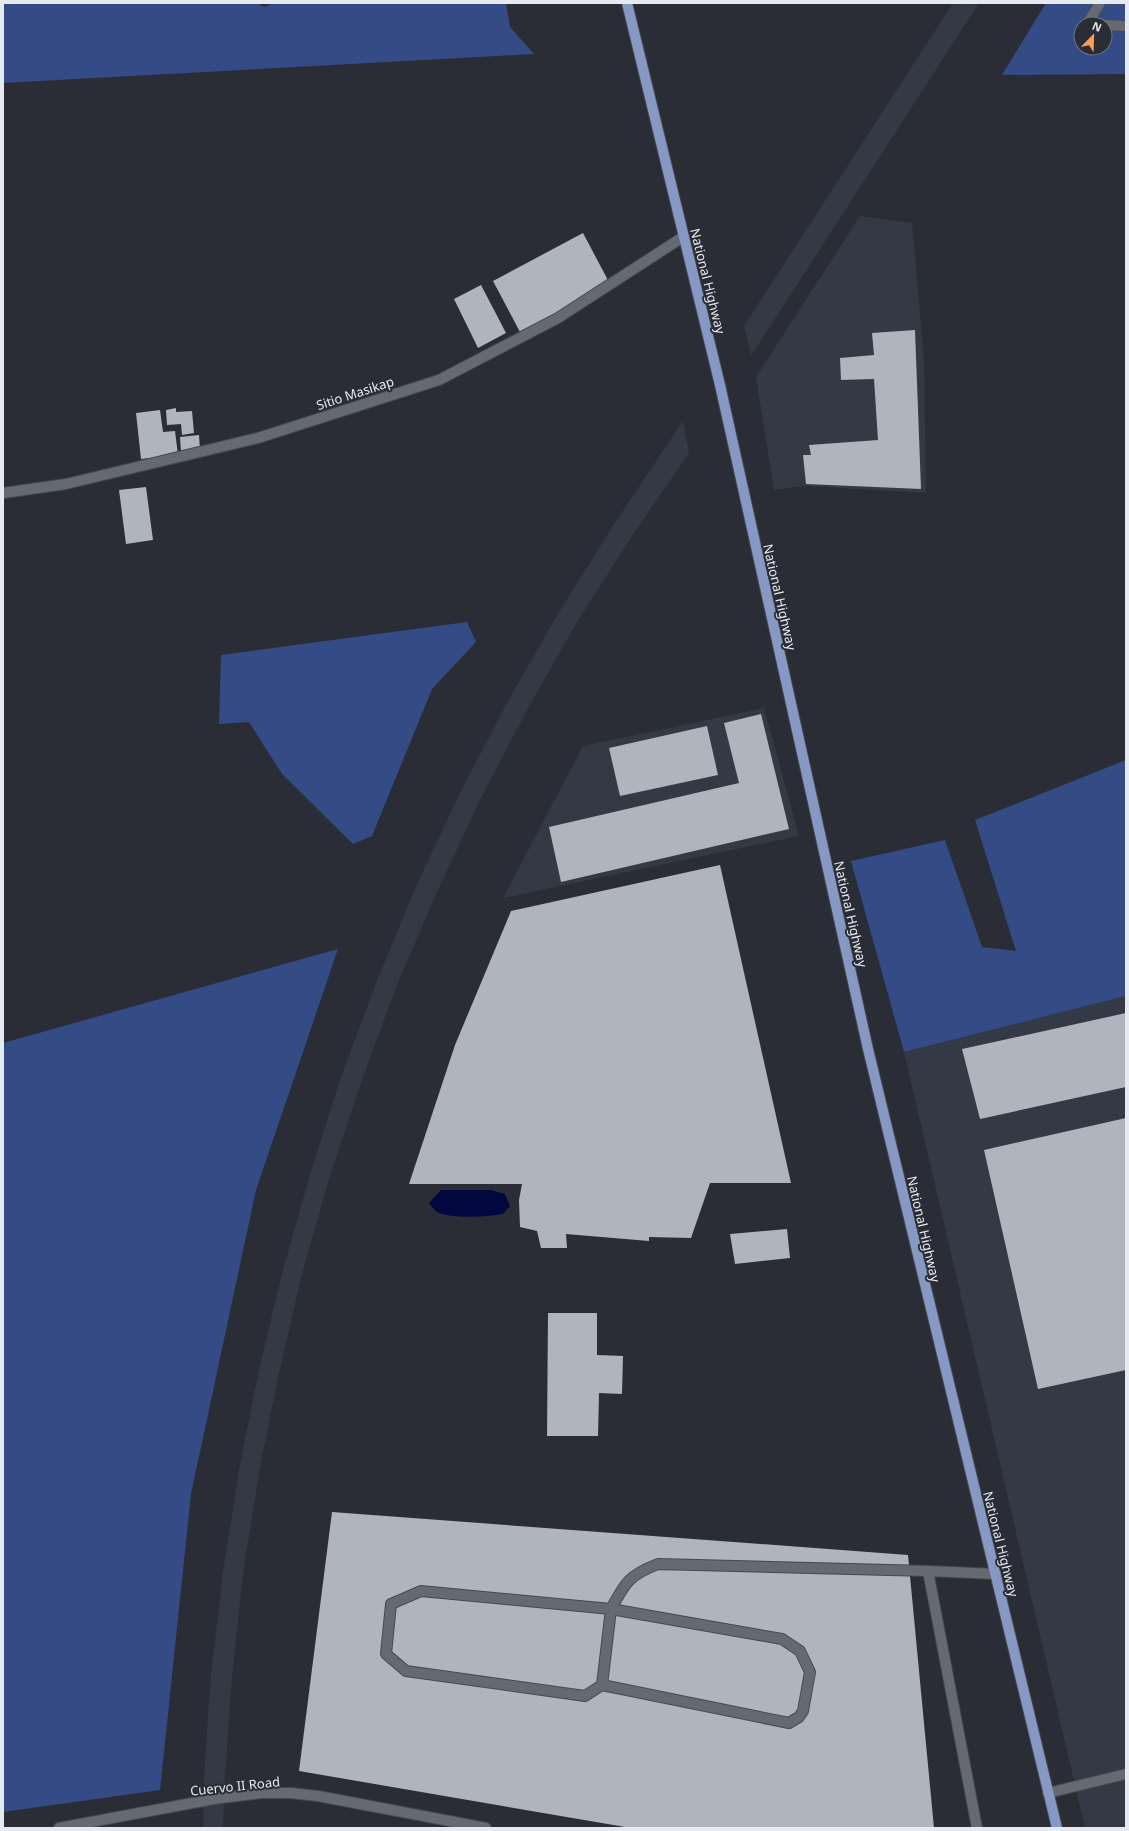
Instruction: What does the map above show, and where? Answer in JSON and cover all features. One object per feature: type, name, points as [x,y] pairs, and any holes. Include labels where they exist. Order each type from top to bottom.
[{"type":"main road","name":"National Highway","points":[[627,3],[720,385],[866,1042],[1057,1828]]},
{"type":"street","points":[[1092,16],[1100,3]]},
{"type":"street","points":[[1113,26],[1126,26]]},
{"type":"street","name":"Sitio Masikap","points":[[3,493],[66,484],[258,438],[439,380],[558,318],[683,237]]},
{"type":"street","points":[[602,1685],[611,1609],[623,1586],[639,1571],[658,1564],[996,1574]]},
{"type":"street","points":[[928,1571],[977,1828]]},
{"type":"street","points":[[420,1591],[611,1609],[782,1639],[800,1651],[810,1672],[803,1711],[799,1717],[789,1723],[602,1685],[585,1696],[406,1671],[386,1654],[391,1604],[420,1591]]},
{"type":"street","points":[[1048,1793],[1126,1774]]},
{"type":"street","name":"Cuervo II Road","points":[[59,1828],[214,1799],[262,1793],[290,1793],[318,1796],[486,1828]]},
{"type":"shaded area","points":[[3,3],[256,3],[265,7],[273,3],[506,3],[510,27],[534,54],[3,83]]},
{"type":"shaded area","points":[[953,3],[979,3],[751,356],[744,326]]},
{"type":"shaded area","points":[[1046,3],[1126,3],[1126,74],[1002,75]]},
{"type":"shaded area","points":[[860,216],[912,223],[924,358],[926,493],[805,486],[774,490],[756,377]]},
{"type":"shaded area","points":[[683,421],[689,453],[632,536],[577,622],[527,710],[480,800],[437,892],[397,985],[362,1080],[330,1176],[302,1274],[279,1373],[259,1473],[243,1574],[232,1676],[223,1828],[203,1828],[204,1776],[211,1674],[223,1572],[239,1470],[259,1369],[283,1270],[311,1171],[342,1074],[378,978],[417,884],[461,791],[508,701],[559,612],[613,526]]},
{"type":"shaded area","points":[[467,622],[476,642],[432,689],[372,836],[353,844],[282,774],[249,722],[219,724],[221,655]]},
{"type":"shaded area","points":[[764,708],[799,836],[503,898],[583,746]]},
{"type":"shaded area","points":[[1126,760],[1126,996],[904,1052],[851,861],[945,840],[982,947],[1016,951],[975,820]]},
{"type":"shaded area","points":[[338,949],[256,1190],[191,1494],[160,1790],[3,1812],[3,1043]]},
{"type":"shaded area","points":[[1126,996],[1126,1828],[1085,1828],[904,1052]]},
{"type":"shaded area","points":[[441,1190],[491,1190],[505,1194],[510,1206],[503,1214],[479,1217],[451,1216],[437,1212],[429,1203]]},
{"type":"building","points":[[583,233],[610,284],[520,332],[493,281]]},
{"type":"building","points":[[481,285],[506,333],[478,348],[454,299]]},
{"type":"building","points":[[915,330],[921,489],[806,484],[803,455],[811,455],[809,445],[878,440],[874,379],[841,380],[840,358],[874,355],[872,333]]},
{"type":"building","points":[[176,408],[176,412],[192,411],[194,433],[182,435],[181,424],[167,425],[166,410]]},
{"type":"building","points":[[160,410],[163,432],[175,431],[178,455],[141,459],[136,413]]},
{"type":"building","points":[[199,435],[200,450],[181,452],[180,437]]},
{"type":"building","points":[[146,487],[153,540],[126,544],[119,490]]},
{"type":"building","points":[[761,714],[789,829],[561,882],[549,827],[739,783],[724,723]]},
{"type":"building","points":[[707,726],[718,775],[620,796],[609,748]]},
{"type":"building","points":[[720,865],[791,1183],[710,1183],[691,1238],[649,1237],[649,1241],[566,1234],[567,1248],[541,1248],[537,1231],[520,1227],[519,1200],[522,1184],[409,1184],[455,1045],[511,911]]},
{"type":"building","points":[[1126,1013],[1126,1087],[980,1119],[962,1049]]},
{"type":"building","points":[[1126,1118],[1126,1370],[1038,1389],[984,1150]]},
{"type":"building","points":[[787,1229],[790,1258],[735,1264],[730,1234]]},
{"type":"building","points":[[548,1313],[597,1313],[597,1355],[623,1356],[622,1394],[599,1393],[598,1436],[547,1436]]},
{"type":"building","points":[[332,1512],[908,1555],[934,1828],[631,1828],[299,1771]]}]
